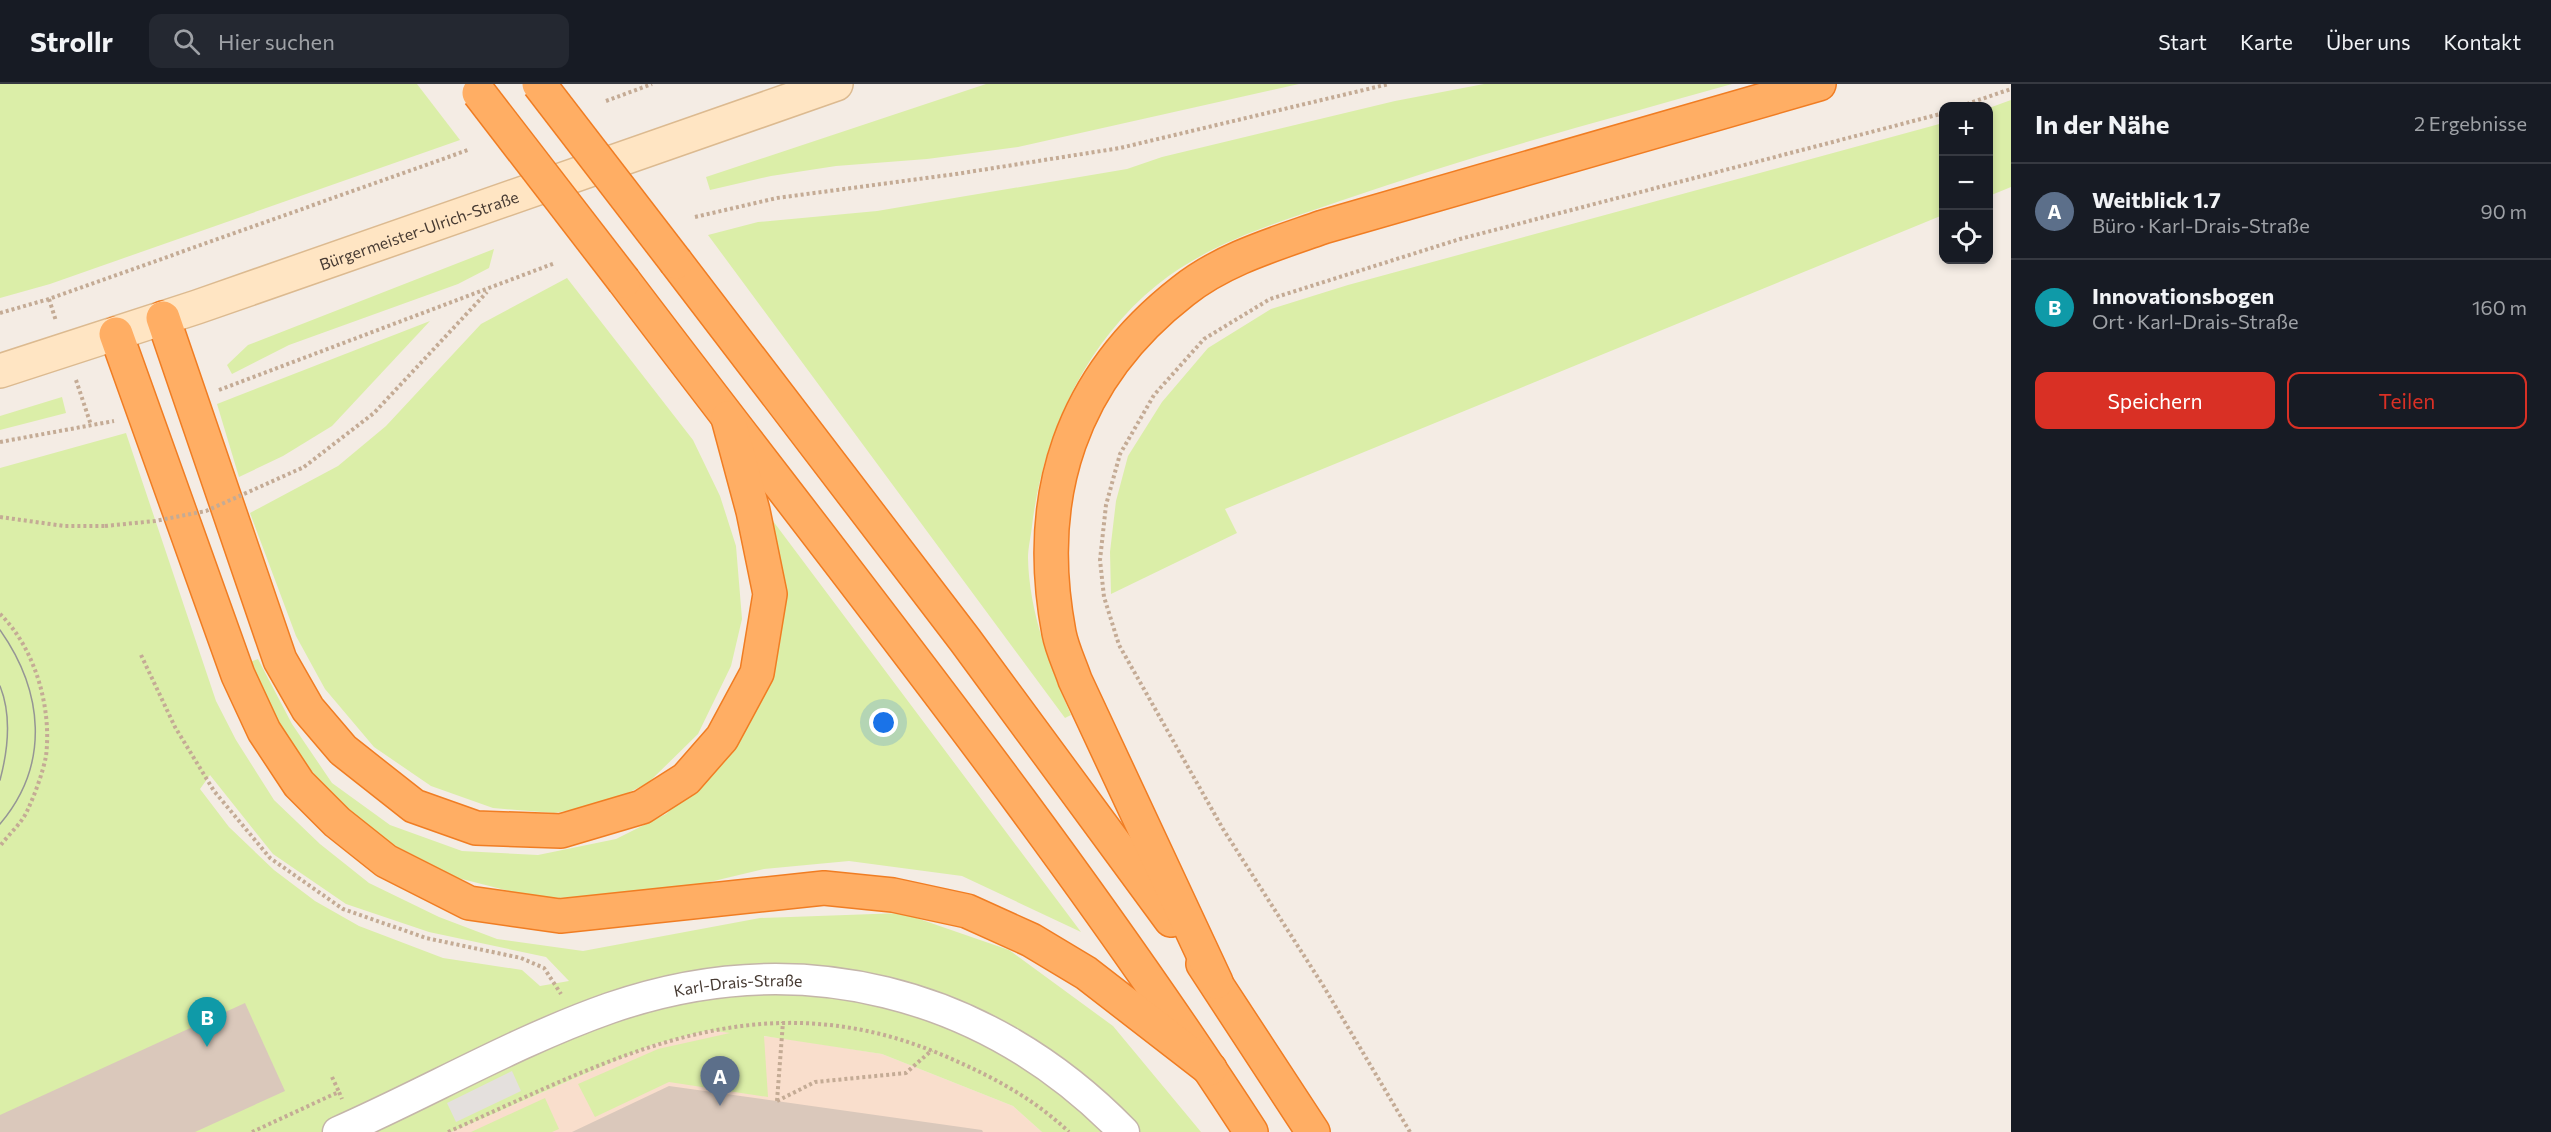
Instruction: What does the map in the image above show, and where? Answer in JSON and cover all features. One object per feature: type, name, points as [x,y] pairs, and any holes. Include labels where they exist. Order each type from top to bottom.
[{"type":"highway","points":[[539,84],[965,640],[1216,982],[1313,1132]]},
{"type":"highway","points":[[1216,982],[1084,700],[1059,635],[1052,579],[1051,520],[1061,463],[1084,406],[1122,347],[1184,290],[1249,252],[1334,224],[1812,86]]},
{"type":"highway","points":[[475,88],[930,680],[1116,933],[1251,1132]]},
{"type":"highway","points":[[163,318],[280,660],[315,717],[343,750],[414,806],[476,828],[561,831],[642,807],[686,779],[722,738],[757,672],[770,594],[753,511],[728,418]]},
{"type":"highway","points":[[116,334],[238,675],[264,731],[299,784],[337,822],[387,861],[469,903],[560,916],[824,888],[893,895],[967,911],[1032,940],[1086,973],[1210,1069]]},
{"type":"main road","name":"Bürgermeister-Ulrich-Straße","points":[[0,371],[163,318],[836,84]]},
{"type":"street","name":"Karl-Drais-Straße","points":[[338,1132],[569,1023],[610,1008],[685,987],[760,979],[801,979],[849,985],[895,994],[940,1008],[1024,1049],[1062,1074],[1095,1102],[1124,1132]]},
{"type":"path","points":[[606,101],[652,84]]},
{"type":"path","points":[[695,217],[777,198],[956,174],[1120,148],[1389,84]]},
{"type":"path","points":[[1973,102],[2011,89]]},
{"type":"path","points":[[1410,1132],[1324,987],[1223,830],[1119,645],[1104,597],[1100,560],[1106,505],[1120,454],[1154,395],[1204,339],[1270,299],[1460,239],[1939,114]]},
{"type":"path","points":[[0,313],[49,299],[468,150]]},
{"type":"path","points":[[192,399],[555,263]]},
{"type":"path","points":[[0,517],[64,526],[105,526],[155,521],[206,511],[304,467],[374,413],[488,290]]},
{"type":"path","points":[[0,442],[145,415]]},
{"type":"path","points":[[0,614],[21,642],[37,677],[44,703],[46,756],[28,811],[0,846]]},
{"type":"path","points":[[141,656],[175,727],[214,791],[270,858],[343,909],[426,938],[521,958],[544,968],[554,980],[562,997]]},
{"type":"path","points":[[783,1022],[777,1101],[815,1082],[906,1073],[932,1050]]},
{"type":"path","points":[[448,1132],[556,1083],[671,1039],[738,1025],[783,1022],[882,1035],[932,1050],[997,1079],[1048,1112],[1069,1132]]},
{"type":"path","points":[[332,1077],[339,1092]]},
{"type":"shaded area","points":[[709,1030],[789,1039],[882,1054],[1013,1106],[1042,1132],[451,1132],[654,1044]]},
{"type":"shaded area","points":[[512,1071],[521,1091],[456,1122],[447,1103]]},
{"type":"green space","points":[[0,84],[417,84],[460,140],[50,284],[0,298]]},
{"type":"green space","points":[[986,84],[1299,84],[1018,147],[927,159],[836,166],[771,176],[710,190],[706,177]]},
{"type":"green space","points":[[1484,84],[1732,84],[1437,169],[1268,226],[1222,245],[1177,270],[1131,308],[1089,363],[1057,425],[1038,492],[1028,550],[1032,598],[1042,638],[1071,715],[1065,718],[708,235],[758,222],[877,211],[1127,169],[1162,157],[1395,101]]},
{"type":"green space","points":[[2011,100],[2011,187],[1993,194],[1993,156],[1993,107]]},
{"type":"green space","points":[[1939,124],[1939,217],[1225,509],[1237,533],[1111,594],[1110,552],[1116,501],[1128,456],[1162,402],[1208,348],[1271,309],[1348,285]]},
{"type":"green space","points":[[494,249],[489,268],[458,284],[289,345],[232,374],[227,365],[248,345]]},
{"type":"green space","points":[[567,278],[693,440],[720,496],[736,546],[742,619],[731,666],[698,734],[648,783],[605,804],[554,813],[493,808],[431,786],[374,747],[325,689],[296,636],[250,513],[338,466],[386,426],[481,324]]},
{"type":"green space","points":[[430,321],[332,426],[283,456],[239,477],[217,404]]},
{"type":"green space","points":[[62,397],[66,413],[0,430],[0,416]]},
{"type":"green space","points":[[126,433],[216,701],[236,740],[274,800],[320,844],[369,883],[439,917],[497,939],[583,951],[760,918],[902,913],[1009,950],[1113,1026],[1201,1132],[1042,1132],[1013,1106],[882,1054],[764,1036],[768,1097],[669,1082],[595,1117],[578,1084],[658,1049],[730,1033],[709,1030],[654,1044],[451,1132],[0,1132],[0,468]],"holes":[[[210,775],[273,854],[346,904],[429,932],[546,957],[569,981],[540,986],[522,970],[443,958],[359,926],[315,901],[274,870],[229,827],[200,789]]]},
{"type":"green space","points":[[770,517],[1081,932],[962,876],[849,861],[764,869],[697,885],[623,897],[536,898],[458,878],[382,839],[322,785],[282,729],[250,662],[258,659],[292,724],[332,783],[390,825],[462,851],[538,855],[616,839],[666,814],[723,760],[755,708]]},
{"type":"green space","points":[[545,1098],[559,1129],[552,1132],[471,1132]]},
{"type":"building","points":[[245,1003],[285,1091],[195,1132],[0,1132],[0,1115]]},
{"type":"building","points":[[669,1086],[982,1130],[983,1132],[572,1132]]},
{"type":"tram line","points":[[0,630],[25,678],[32,702],[35,727],[34,752],[28,777],[16,801],[0,824]]},
{"type":"tram line","points":[[0,686],[4,697],[8,733],[0,780]]},
{"type":"place","name":"Innovationsbogen","points":[[207,1047]]},
{"type":"place","name":"Weitblick 1.7","points":[[720,1106]]}]
